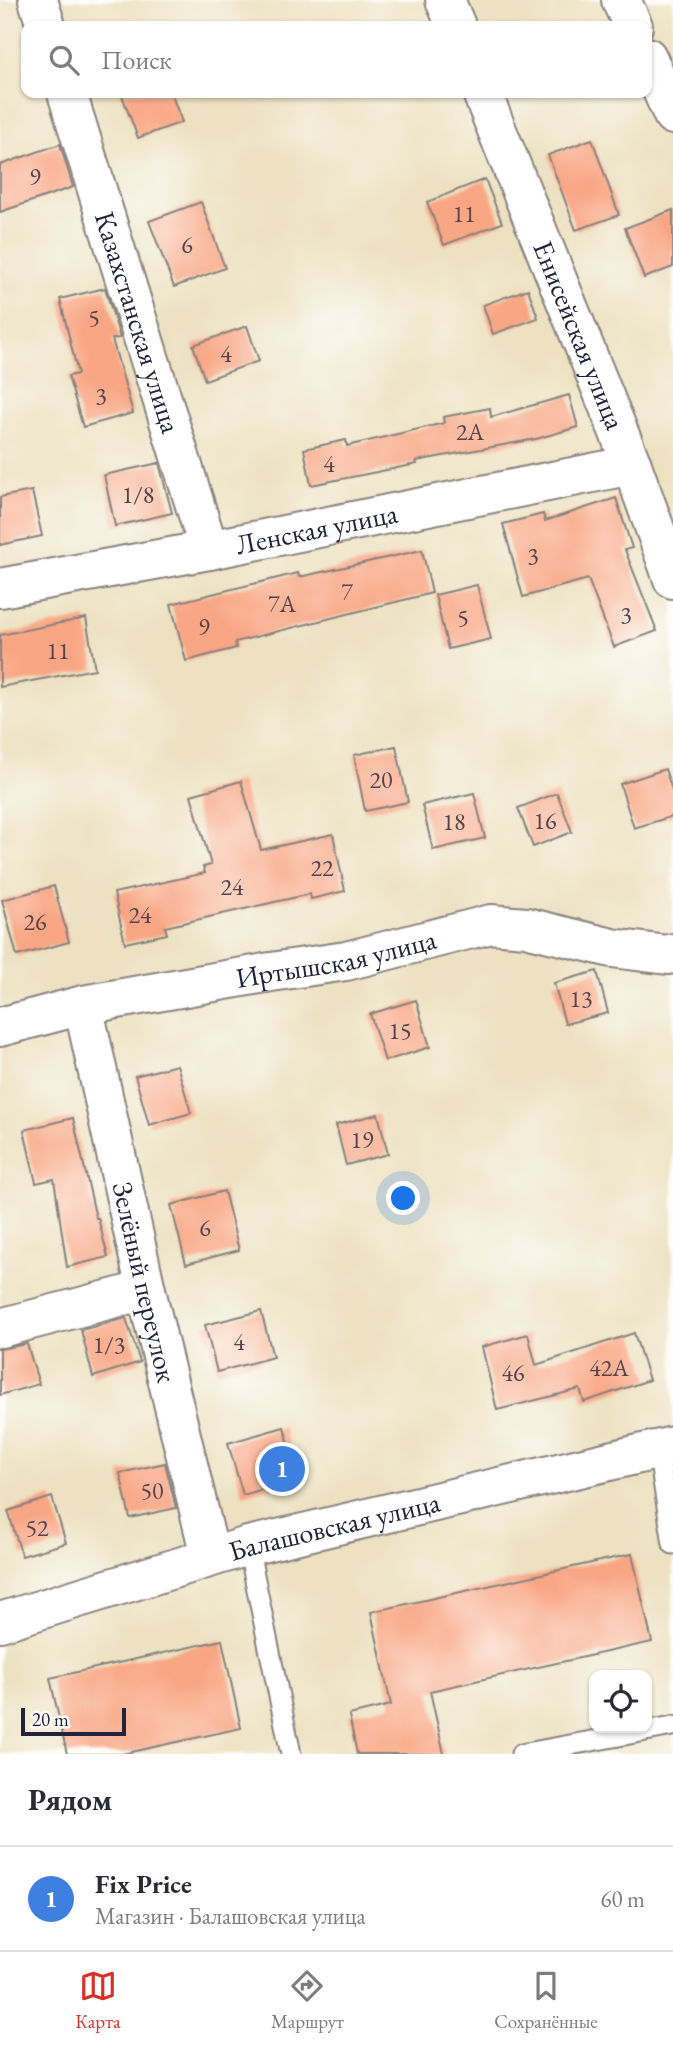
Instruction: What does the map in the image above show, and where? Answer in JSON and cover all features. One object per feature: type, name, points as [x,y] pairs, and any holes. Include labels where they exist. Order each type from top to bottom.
[{"type":"street","points":[[38,0],[44,21]]},
{"type":"street","points":[[445,0],[454,21]]},
{"type":"street","points":[[621,0],[631,21]]},
{"type":"street","points":[[652,68],[673,115]]},
{"type":"street","name":"Казахстанская улица","points":[[69,98],[209,550]]},
{"type":"street","name":"Енисейская улица","points":[[484,98],[632,465],[673,579]]},
{"type":"street","name":"Ленская улица","points":[[0,588],[209,550],[632,465]]},
{"type":"street","name":"Иртышская улица","points":[[0,1027],[83,1005],[345,961],[491,924],[526,927],[612,948],[671,957]]},
{"type":"street","name":"Зелёный переулок","points":[[83,1005],[146,1290],[211,1556]]},
{"type":"street","points":[[0,1328],[146,1290]]},
{"type":"street","name":"Балашовская улица","points":[[0,1622],[248,1546],[666,1448]]},
{"type":"lane","points":[[666,1448],[673,1544]]},
{"type":"lane","points":[[248,1546],[291,1754]]},
{"type":"lane","points":[[521,1754],[673,1726]]},
{"type":"building","points":[[123,98],[173,98],[182,122],[138,138]]},
{"type":"building","points":[[592,139],[619,215],[576,230],[548,155]]},
{"type":"building","points":[[60,144],[73,187],[0,212],[0,165]]},
{"type":"building","points":[[485,179],[502,223],[444,245],[427,202]]},
{"type":"building","points":[[201,202],[225,268],[174,287],[149,221]]},
{"type":"building","points":[[673,210],[673,267],[644,278],[625,228]]},
{"type":"building","points":[[105,288],[120,338],[112,339],[133,413],[83,427],[68,376],[78,374],[60,299]]},
{"type":"building","points":[[528,289],[538,318],[493,334],[483,305]]},
{"type":"building","points":[[247,326],[259,361],[205,380],[193,345]]},
{"type":"building","points":[[569,395],[578,427],[536,439],[416,461],[417,464],[311,485],[304,449],[346,440],[347,446],[444,423],[443,417],[490,408],[491,417]]},
{"type":"building","points":[[159,463],[172,513],[115,526],[104,475]]},
{"type":"building","points":[[32,491],[42,536],[0,545],[0,497]]},
{"type":"building","points":[[616,498],[632,548],[625,550],[657,631],[614,647],[588,579],[523,597],[503,524],[543,514],[545,521]]},
{"type":"building","points":[[422,550],[432,593],[235,642],[236,648],[186,661],[171,604],[298,573],[299,577]]},
{"type":"building","points":[[477,585],[491,639],[448,649],[435,595]]},
{"type":"building","points":[[86,618],[95,669],[0,687],[0,635]]},
{"type":"building","points":[[396,746],[408,802],[365,811],[354,755]]},
{"type":"building","points":[[665,769],[673,793],[673,816],[634,828],[620,784]]},
{"type":"building","points":[[241,781],[261,850],[333,834],[345,891],[311,899],[310,894],[165,927],[167,934],[125,943],[114,893],[205,873],[203,867],[211,865],[191,795]]},
{"type":"building","points":[[474,793],[485,838],[433,850],[422,805]]},
{"type":"building","points":[[557,793],[572,832],[533,847],[518,808]]},
{"type":"building","points":[[54,886],[69,942],[17,956],[2,900]]},
{"type":"building","points":[[597,971],[608,1013],[565,1024],[554,983]]},
{"type":"building","points":[[416,1000],[430,1047],[385,1061],[370,1014]]},
{"type":"building","points":[[177,1065],[191,1113],[149,1125],[135,1076]]},
{"type":"building","points":[[378,1114],[388,1154],[346,1165],[336,1125]]},
{"type":"building","points":[[73,1118],[96,1218],[108,1257],[67,1267],[54,1179],[36,1183],[24,1130]]},
{"type":"building","points":[[224,1191],[239,1250],[186,1264],[171,1205]]},
{"type":"building","points":[[261,1311],[273,1357],[217,1372],[205,1325]]},
{"type":"building","points":[[126,1318],[140,1362],[93,1377],[81,1330]]},
{"type":"building","points":[[634,1333],[649,1380],[584,1402],[580,1389],[497,1410],[482,1347],[528,1334],[536,1365]]},
{"type":"building","points":[[27,1344],[39,1384],[0,1395],[0,1349]]},
{"type":"building","points":[[284,1427],[299,1479],[243,1495],[228,1443]]},
{"type":"building","points":[[165,1463],[176,1508],[130,1518],[120,1473]]},
{"type":"building","points":[[52,1497],[66,1543],[22,1556],[8,1511]]},
{"type":"building","points":[[632,1554],[652,1642],[430,1691],[444,1754],[357,1754],[349,1715],[391,1705],[371,1612]]},
{"type":"building","points":[[222,1640],[241,1728],[122,1754],[67,1754],[50,1678]]},
{"type":"place","name":"Fix Price","points":[[282,1469]]}]
